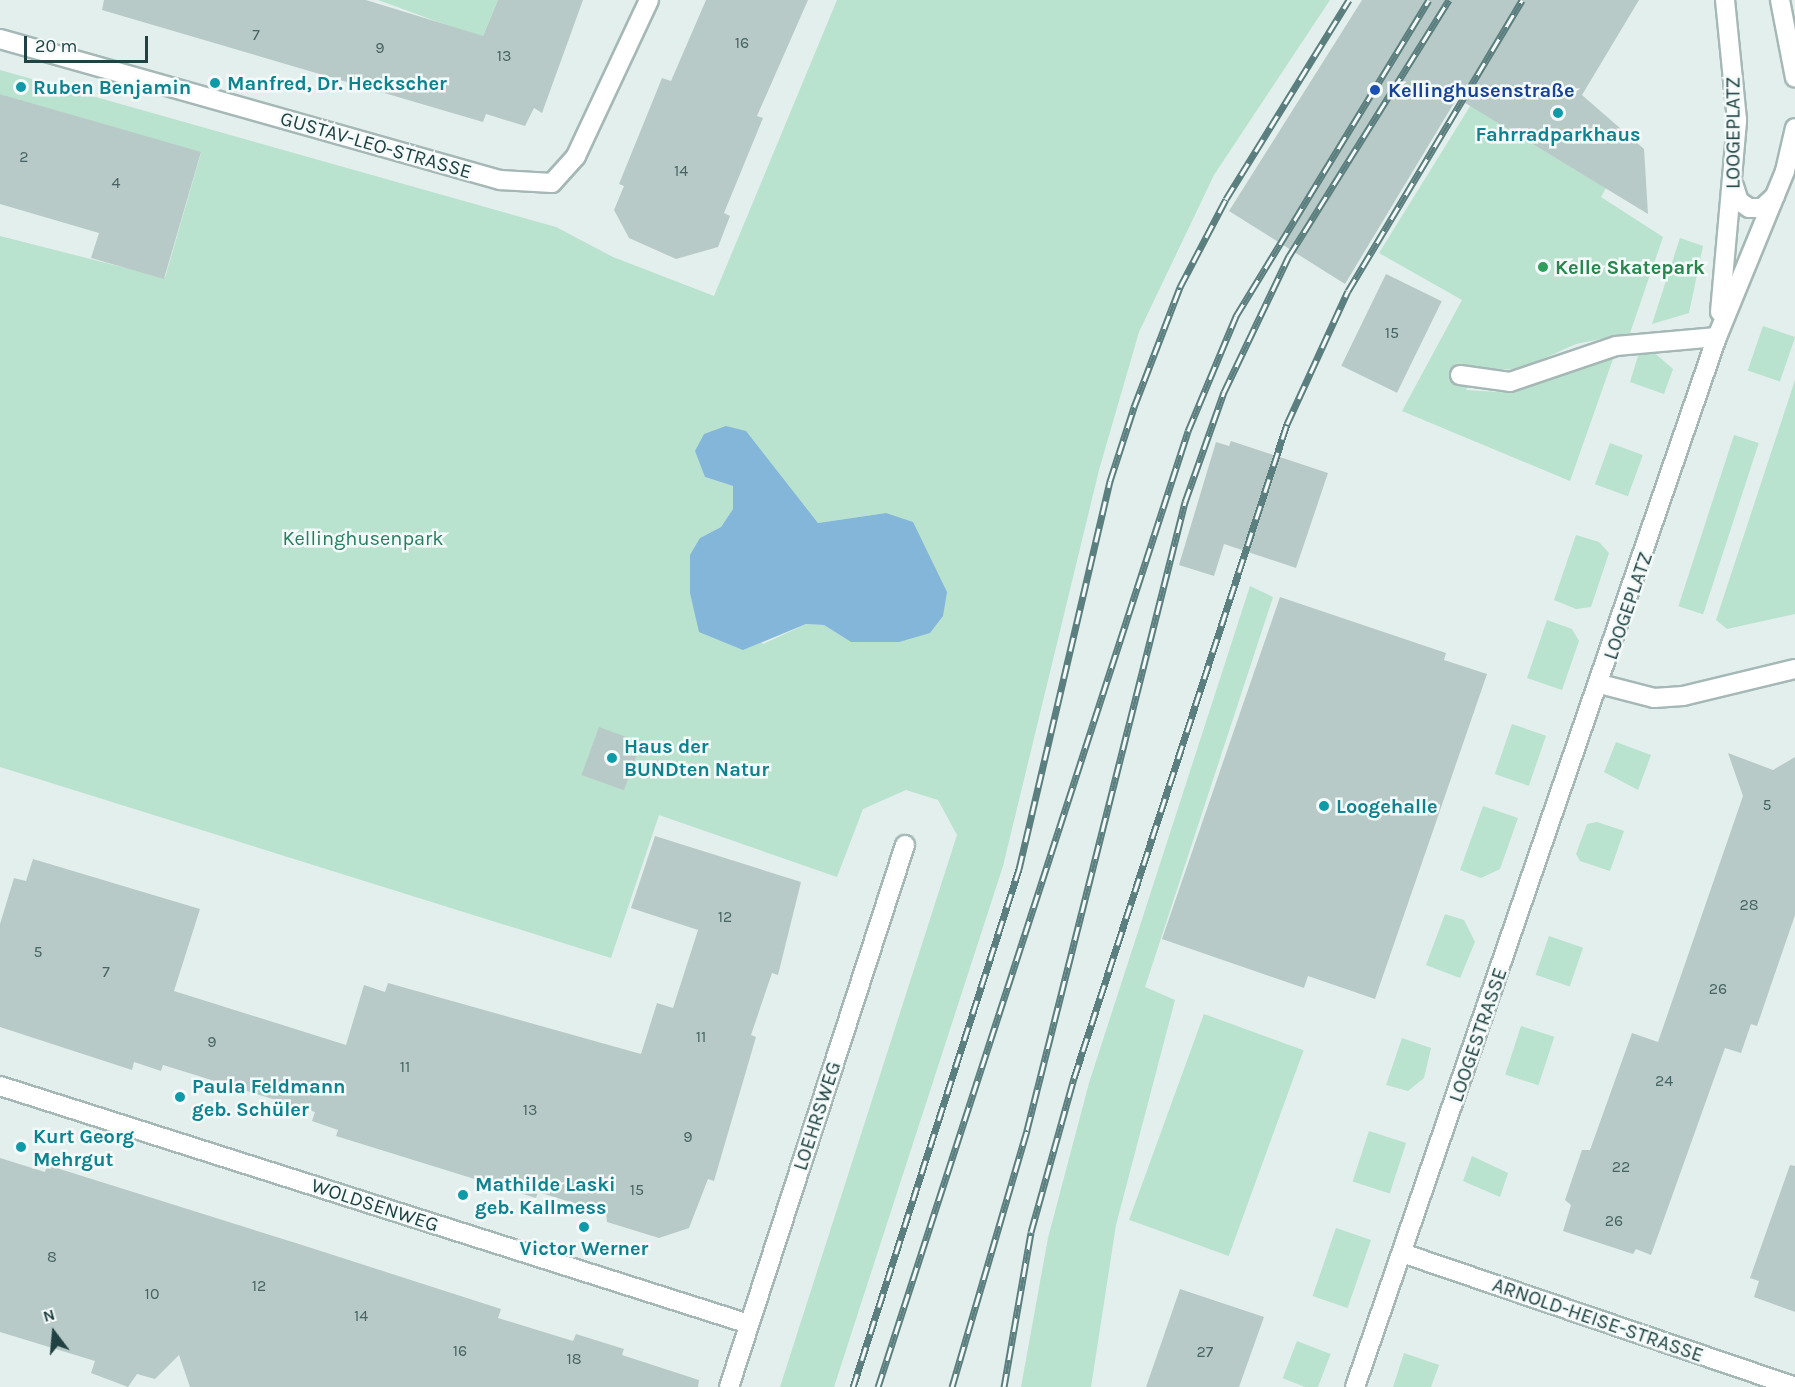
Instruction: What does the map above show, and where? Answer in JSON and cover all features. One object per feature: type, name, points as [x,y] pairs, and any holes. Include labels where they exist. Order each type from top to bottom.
[{"type":"street","name":"GUSTAV-LEO-STRASSE","points":[[0,39],[500,180],[552,183],[576,156],[649,0]]},
{"type":"street","name":"LOOGEPLATZ","points":[[1717,338],[1734,184],[1737,120],[1725,0]]},
{"type":"street","points":[[1780,0],[1795,78]]},
{"type":"street","name":"LOOGEPLATZ","points":[[1795,139],[1775,195],[1717,338],[1600,684],[1654,698],[1683,696],[1795,669]]},
{"type":"street","points":[[1734,184],[1739,201],[1749,208],[1762,208],[1775,195]]},
{"type":"street","points":[[1460,375],[1510,382],[1616,346],[1717,338]]},
{"type":"street","name":"LOOGESTRASSE","points":[[1355,1387],[1600,684]]},
{"type":"street","name":"LOEHRSWEG","points":[[729,1387],[905,845]]},
{"type":"street","name":"WOLDSENWEG","points":[[0,1086],[749,1324]]},
{"type":"street","name":"ARNOLD-HEISE-STRASSE","points":[[1402,1253],[1795,1387]]},
{"type":"green space","points":[[378,0],[498,0],[482,38]]},
{"type":"green space","name":"Kellinghusenpark","points":[[837,0],[1330,0],[1214,175],[1139,332],[1099,470],[1003,866],[834,1387],[780,1387],[957,835],[938,800],[906,790],[863,809],[837,877],[659,815],[611,958],[0,767],[0,236],[165,278],[201,153],[0,94],[0,70],[556,227],[613,257],[714,296]],"holes":[[[746,432],[818,523],[886,513],[851,642],[824,625],[806,624],[763,644],[700,538],[721,527],[733,509],[733,486],[705,477]]]},
{"type":"green space","points":[[1536,0],[1503,126],[1606,188],[1601,197],[1663,237],[1630,333],[1576,344],[1520,369],[1478,370],[1466,390],[1514,393],[1586,361],[1613,359],[1570,481],[1402,411],[1462,300],[1379,253]]},
{"type":"green space","points":[[1680,238],[1703,246],[1689,313],[1652,324]]},
{"type":"green space","points":[[1763,326],[1795,337],[1780,382],[1748,370]]},
{"type":"green space","points":[[1651,350],[1673,369],[1664,394],[1630,382],[1639,353]]},
{"type":"green space","points":[[1795,380],[1795,614],[1727,629],[1716,620]]},
{"type":"green space","points":[[1734,435],[1759,443],[1703,614],[1678,606]]},
{"type":"green space","points":[[1610,443],[1643,455],[1628,496],[1595,484]]},
{"type":"green space","points":[[1576,535],[1599,542],[1609,553],[1591,607],[1576,609],[1554,600]]},
{"type":"green space","points":[[1250,586],[1273,597],[1145,987],[1175,1000],[1116,1225],[1091,1387],[1021,1387],[1048,1238],[1089,1083]]},
{"type":"green space","points":[[1547,620],[1572,629],[1579,641],[1562,690],[1527,678]]},
{"type":"green space","points":[[1512,724],[1546,736],[1529,786],[1495,774]]},
{"type":"green space","points":[[1616,742],[1651,755],[1638,790],[1604,772]]},
{"type":"green space","points":[[1483,806],[1518,818],[1500,869],[1481,878],[1460,870]]},
{"type":"green space","points":[[1597,822],[1624,831],[1610,871],[1580,861],[1576,854],[1587,824]]},
{"type":"green space","points":[[1445,914],[1464,920],[1475,942],[1460,978],[1426,965]]},
{"type":"green space","points":[[1549,936],[1583,948],[1570,986],[1536,975]]},
{"type":"green space","points":[[1204,1014],[1304,1050],[1229,1256],[1129,1220]]},
{"type":"green space","points":[[1521,1026],[1554,1037],[1539,1085],[1505,1075]]},
{"type":"green space","points":[[1402,1038],[1431,1048],[1424,1078],[1408,1091],[1386,1085]]},
{"type":"green space","points":[[1369,1131],[1406,1143],[1390,1193],[1353,1181]]},
{"type":"green space","points":[[1472,1156],[1508,1173],[1500,1197],[1463,1181]]},
{"type":"green space","points":[[1336,1228],[1371,1240],[1348,1308],[1313,1296]]},
{"type":"green space","points":[[1297,1341],[1331,1354],[1318,1387],[1305,1387],[1283,1378]]},
{"type":"green space","points":[[1404,1353],[1439,1365],[1431,1387],[1393,1387]]},
{"type":"water","points":[[726,426],[746,431],[818,523],[886,513],[913,522],[947,592],[943,616],[930,633],[899,642],[851,642],[824,625],[806,624],[743,650],[699,632],[690,593],[690,555],[700,538],[721,527],[733,509],[733,486],[705,477],[695,451],[704,434]]},
{"type":"building","points":[[104,0],[366,0],[483,36],[498,0],[583,0],[542,113],[534,108],[525,126],[486,114],[483,122],[102,10]]},
{"type":"building","points":[[706,0],[808,0],[757,116],[763,118],[724,213],[730,216],[718,247],[676,259],[629,238],[614,210],[624,186],[619,184],[662,78],[671,81]]},
{"type":"building","points":[[1362,0],[1639,0],[1582,95],[1644,149],[1648,214],[1457,98],[1345,284],[1229,211]]},
{"type":"building","points":[[0,94],[201,152],[164,279],[91,258],[99,233],[0,204]]},
{"type":"building","points":[[1386,274],[1442,301],[1397,393],[1341,366]]},
{"type":"building","points":[[1231,441],[1328,473],[1296,568],[1224,544],[1214,576],[1179,565],[1216,442],[1229,446]]},
{"type":"building","name":"Loogehalle","points":[[1280,597],[1446,653],[1444,660],[1487,674],[1375,999],[1308,976],[1304,988],[1162,939]]},
{"type":"building","name":"Haus der BUNDten Natur","points":[[599,727],[641,742],[624,790],[582,775]]},
{"type":"building","points":[[1728,753],[1773,770],[1795,757],[1795,915],[1757,1026],[1751,1024],[1741,1053],[1725,1048],[1651,1255],[1636,1249],[1633,1254],[1563,1231],[1571,1205],[1565,1200],[1582,1150],[1590,1150],[1632,1033],[1658,1042],[1743,796]]},
{"type":"building","points":[[655,836],[801,882],[778,975],[772,973],[751,1035],[756,1037],[714,1181],[708,1179],[689,1228],[659,1238],[607,1222],[606,1213],[538,1192],[536,1198],[336,1136],[338,1130],[312,1121],[315,1112],[163,1065],[161,1071],[134,1062],[132,1070],[0,1027],[0,924],[14,878],[26,881],[33,859],[200,909],[174,991],[346,1045],[364,985],[385,992],[388,983],[641,1054],[657,1003],[673,1008],[698,930],[631,908]]},
{"type":"building","points":[[0,1158],[45,1172],[47,1165],[299,1244],[501,1309],[498,1318],[573,1341],[576,1334],[624,1349],[622,1355],[699,1380],[698,1387],[190,1387],[179,1355],[155,1379],[137,1374],[128,1387],[91,1373],[95,1361],[0,1332]]},
{"type":"building","points":[[1790,1165],[1795,1166],[1795,1312],[1754,1297],[1759,1281],[1750,1278]]},
{"type":"building","points":[[1180,1289],[1264,1317],[1239,1387],[1146,1387]]},
{"type":"railway","points":[[853,1387],[1019,869],[1110,481],[1134,407],[1180,287],[1226,199],[1349,0]]},
{"type":"railway","points":[[878,1387],[1188,431],[1236,316],[1429,0]]},
{"type":"railway","points":[[952,1387],[1027,1130],[1185,502],[1224,392],[1289,256],[1449,0]]},
{"type":"railway","points":[[1004,1387],[1031,1232],[1074,1078],[1287,424],[1348,291],[1522,0]]},
{"type":"place","name":"Manfred, Dr. Heckscher","points":[[215,83]]},
{"type":"place","name":"Ruben Benjamin","points":[[21,87]]},
{"type":"place","name":"Kellinghusenstraße","points":[[1375,90]]},
{"type":"place","name":"Fahrradparkhaus","points":[[1558,113]]},
{"type":"place","name":"Kelle Skatepark","points":[[1543,267]]},
{"type":"place","name":"Haus der BUNDten Natur","points":[[612,758]]},
{"type":"place","name":"Loogehalle","points":[[1324,806]]},
{"type":"place","name":"Paula Feldmann geb. Schüler","points":[[180,1097]]},
{"type":"place","name":"Kurt Georg Mehrgut","points":[[21,1147]]},
{"type":"place","name":"Mathilde Laski geb. Kallmess","points":[[463,1195]]},
{"type":"place","name":"Victor Werner","points":[[584,1227]]}]
